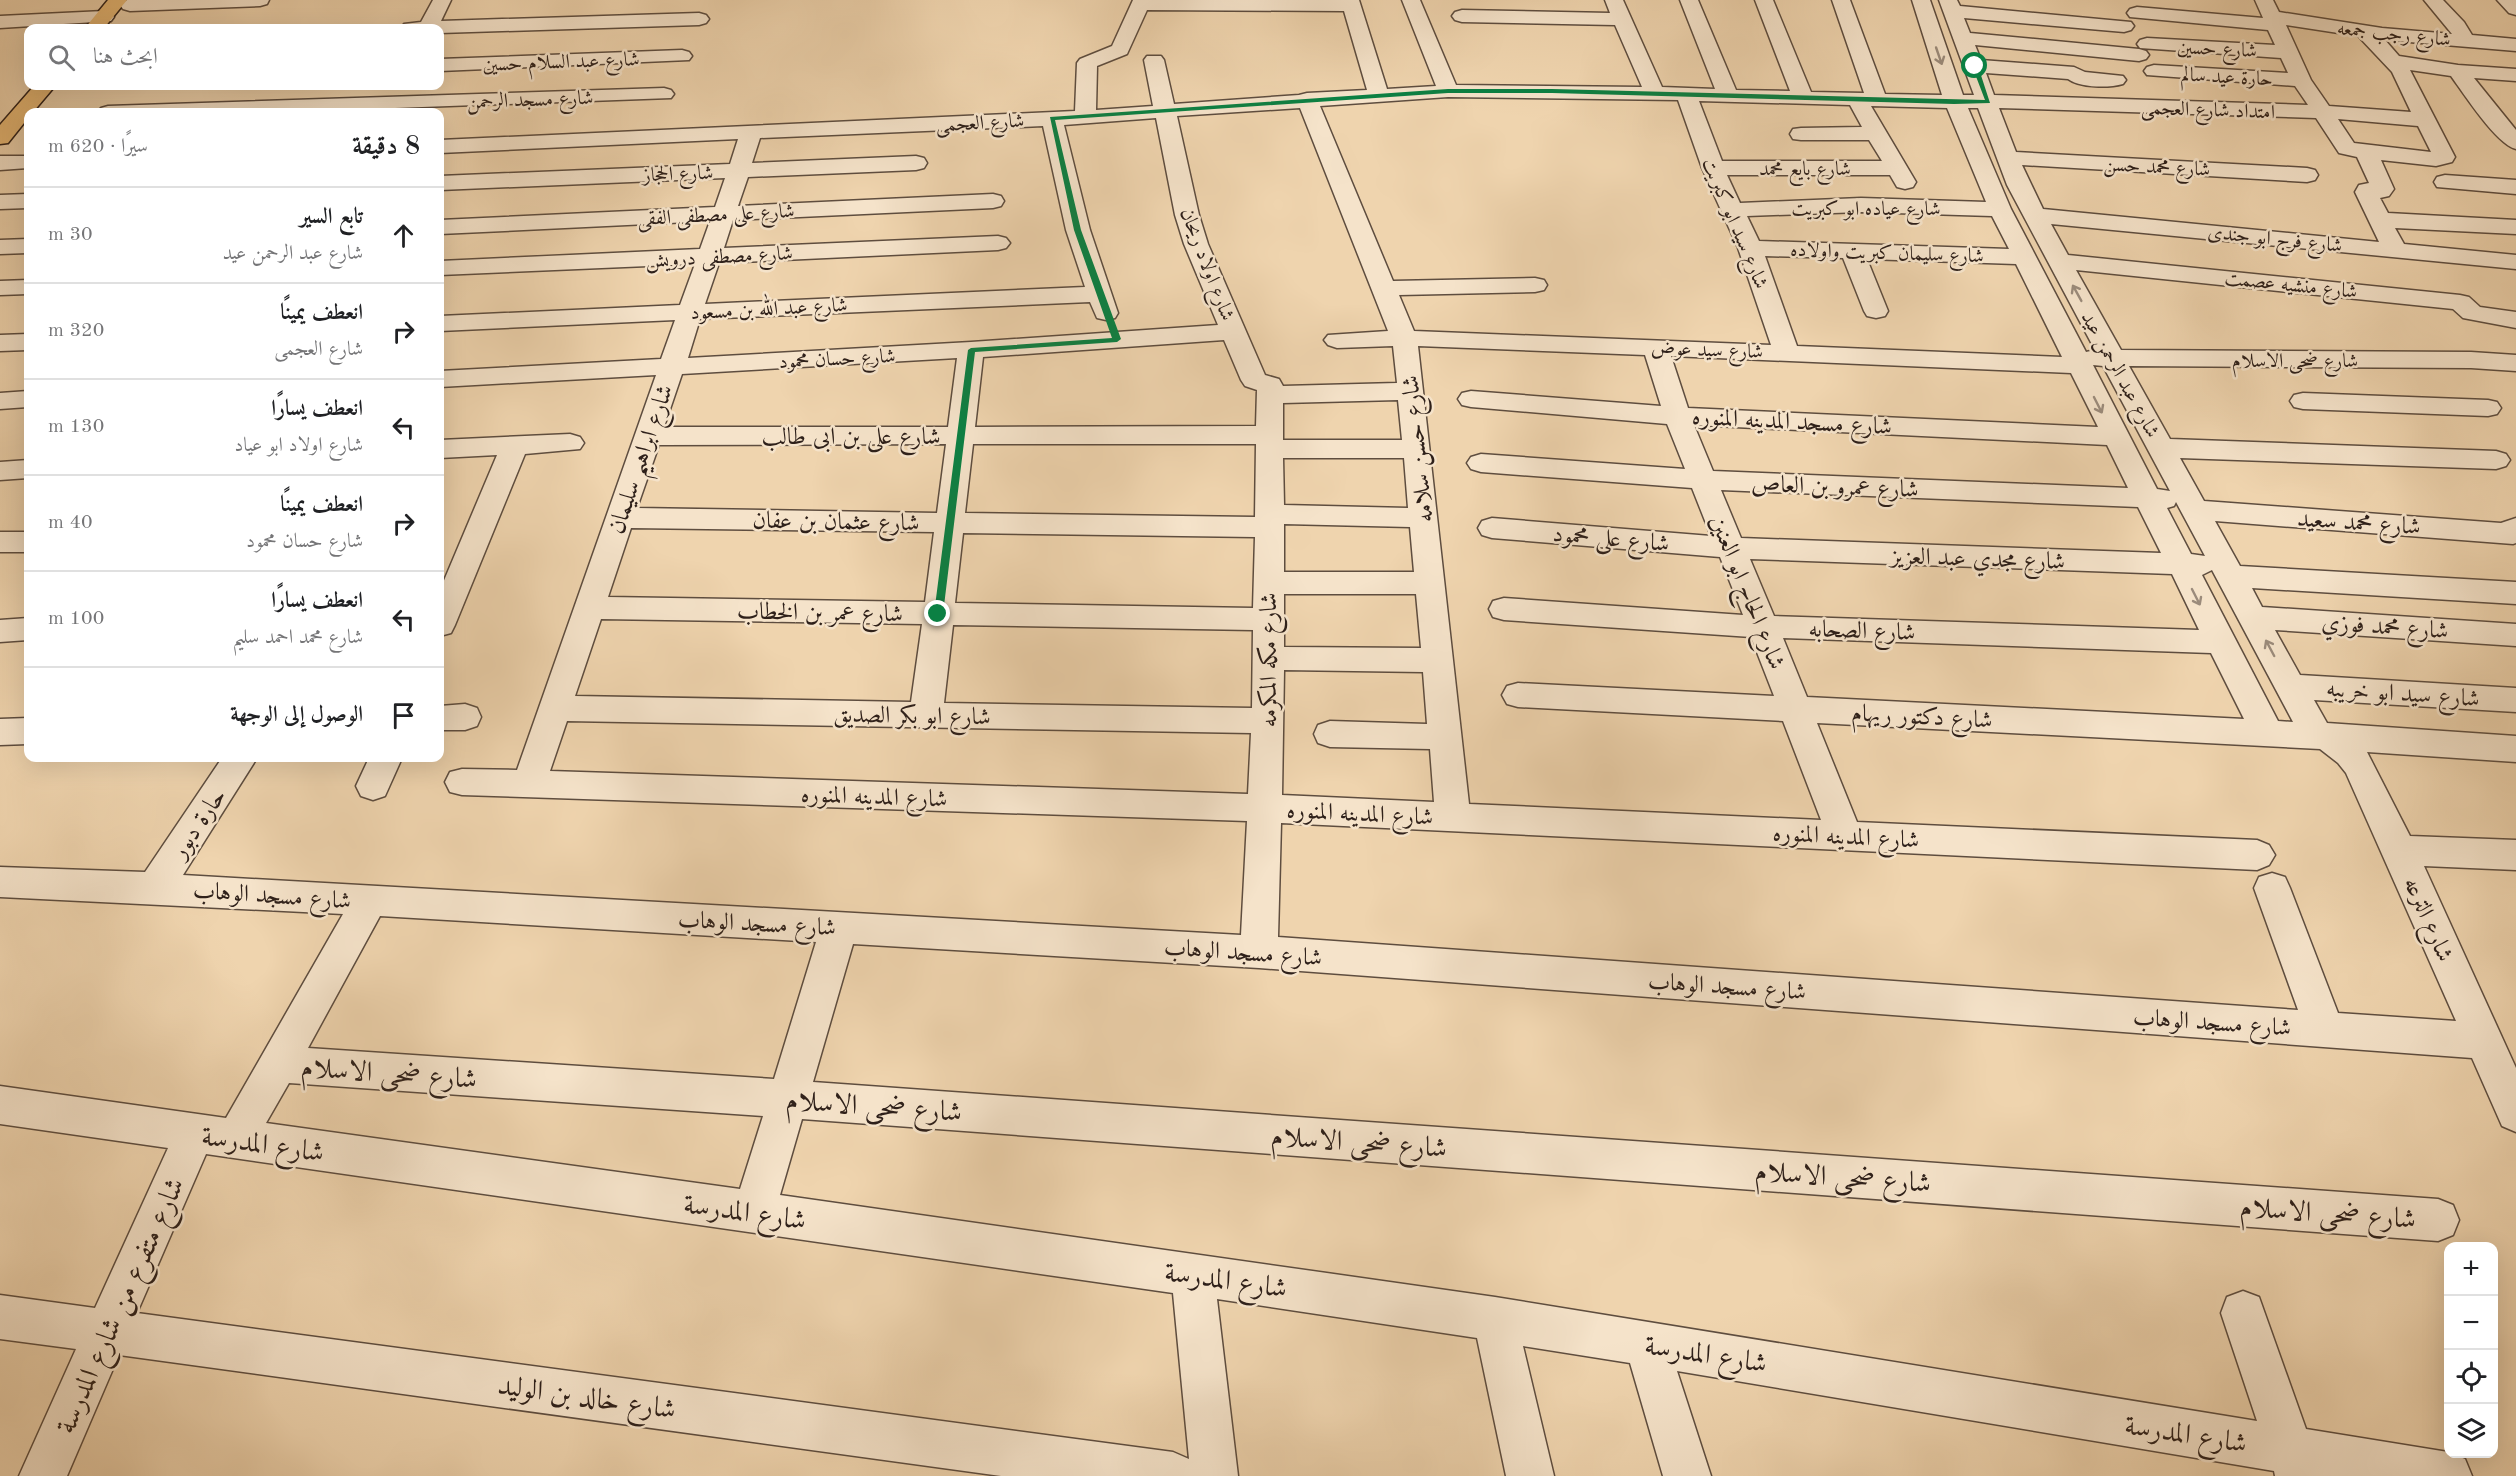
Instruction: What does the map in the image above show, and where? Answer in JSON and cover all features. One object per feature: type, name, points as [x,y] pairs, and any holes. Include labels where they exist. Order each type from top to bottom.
[{"type":"main road","points":[[104,24],[127,2]]},
{"type":"main road","points":[[32,108],[43,90]]},
{"type":"main road","points":[[45,108],[60,90]]},
{"type":"main road","points":[[0,138],[24,120]]},
{"type":"main road","points":[[0,161],[24,121]]},
{"type":"street","points":[[127,2],[260,0]]},
{"type":"street","points":[[430,24],[442,0]]},
{"type":"street","points":[[1411,0],[1448,91]]},
{"type":"street","points":[[1614,0],[1655,94]]},
{"type":"street","points":[[1689,0],[1728,96]]},
{"type":"street","points":[[1764,0],[1803,98]]},
{"type":"street","name":"شارع عياده ابو كبريت","points":[[1840,0],[1876,133],[1900,175]]},
{"type":"street","name":"شارع عبد الرحمن عيد","points":[[1922,0],[1954,102],[2000,209],[2219,642],[2268,734]]},
{"type":"street","points":[[2193,0],[2202,19]]},
{"type":"street","points":[[2433,0],[2471,41],[2516,74]]},
{"type":"street","points":[[2506,0],[2516,9]]},
{"type":"street","points":[[1085,116],[1087,63],[1119,50],[1141,2],[1350,2],[1379,95]]},
{"type":"street","name":"شارع عبد الرحمن عيد","points":[[1951,6],[1988,101],[2007,158],[2033,215],[2290,686],[2322,737]]},
{"type":"street","name":"شارع رجب جمعه","points":[[1951,6],[2131,20],[2202,19],[2271,14],[2364,31],[2516,45]]},
{"type":"street","points":[[1462,15],[1484,8],[1544,9],[1622,19]]},
{"type":"street","points":[[2271,14],[2301,80],[2347,148],[2436,159],[2444,157],[2427,120],[2394,61],[2364,31]]},
{"type":"street","points":[[444,27],[699,19]]},
{"type":"street","points":[[0,22],[69,24]]},
{"type":"street","name":"شارع حسين","points":[[1964,38],[2143,50],[2287,52]]},
{"type":"street","name":"شارع عبد السلام حسين","points":[[444,65],[682,56]]},
{"type":"street","name":"شارع اولاد ريحان","points":[[1154,60],[1186,215],[1234,332],[1262,387]]},
{"type":"street","points":[[2394,61],[2458,71],[2516,74]]},
{"type":"street","points":[[1975,66],[2075,73],[2081,78],[2116,81]]},
{"type":"street","points":[[2458,71],[2488,112],[2516,143]]},
{"type":"street","name":"حارة عيد سالم","points":[[2154,72],[2301,80]]},
{"type":"street","name":"شارع العجمى","points":[[444,146],[1052,119],[1307,99],[1448,91],[1988,101]]},
{"type":"street","name":"شارع مسجد الرحمن","points":[[203,108],[393,100],[664,94]]},
{"type":"street","name":"شارع سيد ابو كبريت","points":[[1686,95],[1715,154],[1732,210],[1750,248],[1786,352]]},
{"type":"street","name":"شارع حسن سلامه","points":[[1307,99],[1404,338],[1424,518],[1452,818]]},
{"type":"street","name":"امتداد شارع العجمى","points":[[1988,101],[2366,114],[2427,120]]},
{"type":"street","points":[[1052,119],[1078,230],[1117,339]]},
{"type":"street","points":[[1790,141],[1876,133]]},
{"type":"street","name":"شارع ابراهيم سليمان","points":[[529,784],[751,134]]},
{"type":"street","points":[[2366,152],[2383,189],[2366,191],[2395,250]]},
{"type":"street","name":"شارع بايع محمد","points":[[1715,154],[1900,175]]},
{"type":"street","name":"شارع محمد حسن","points":[[2007,158],[2307,175]]},
{"type":"street","points":[[0,161],[24,162]]},
{"type":"street","name":"شارع الحجاز","points":[[444,183],[916,163]]},
{"type":"street","points":[[2445,182],[2516,187]]},
{"type":"street","points":[[0,202],[24,201]]},
{"type":"street","name":"شارع على مصطفى الفقى","points":[[444,227],[993,201]]},
{"type":"street","name":"شارع عياده ابو كبريت","points":[[1732,210],[1862,205],[2000,209]]},
{"type":"street","name":"شارع فرج ابو جندى","points":[[2033,215],[2516,262]]},
{"type":"street","points":[[2380,220],[2516,227]]},
{"type":"street","name":"شارع مصطفى درويش","points":[[444,268],[998,243]]},
{"type":"street","points":[[0,247],[24,246]]},
{"type":"street","name":"شارع سليمان كبريت واولاده","points":[[1750,248],[1852,251],[1927,264],[2024,256]]},
{"type":"street","points":[[1852,251],[1876,311]]},
{"type":"street","name":"شارع منشيه عصمت","points":[[2060,261],[2460,302],[2472,313],[2516,320]]},
{"type":"street","points":[[1384,288],[1534,285]]},
{"type":"street","points":[[0,288],[24,287]]},
{"type":"street","name":"شارع عبد الله بن مسعود","points":[[444,323],[1099,294]]},
{"type":"street","name":"شارع حسان محمود","points":[[444,379],[971,350],[1234,332]]},
{"type":"street","name":"شارع سيد عوض","points":[[1337,340],[1404,338],[2076,361]]},
{"type":"street","points":[[0,343],[24,342]]},
{"type":"street","name":"شارع الحاج ابو العنين","points":[[1654,347],[1677,416],[1845,836]]},
{"type":"street","points":[[926,715],[971,350]]},
{"type":"street","points":[[2274,359],[2338,454]]},
{"type":"street","name":"شارع ضحى الاسلام","points":[[2076,361],[2274,359],[2471,360],[2516,363]]},
{"type":"street","points":[[1262,387],[1411,391]]},
{"type":"street","name":"شارع مكه المكرمه","points":[[1259,952],[1266,808],[1271,442],[1262,387]]},
{"type":"street","points":[[0,401],[24,399]]},
{"type":"street","name":"شارع مسجد المدينه المنوره","points":[[1471,399],[1677,416],[2114,436]]},
{"type":"street","points":[[2302,402],[2488,408]]},
{"type":"street","name":"شارع على بن ابى طالب","points":[[647,436],[961,436],[1271,442],[1416,449]]},
{"type":"street","points":[[444,449],[570,443]]},
{"type":"street","points":[[444,616],[515,446]]},
{"type":"street","points":[[2161,448],[2496,460]]},
{"type":"street","name":"شارع عمرو بن العاص","points":[[1481,462],[1703,480],[2146,498],[2192,505]]},
{"type":"street","points":[[0,471],[24,469]]},
{"type":"street","name":"شارع محمد سعيد","points":[[2192,505],[2513,534],[2512,528],[2516,528]]},
{"type":"street","name":"شارع عثمان بن عفان","points":[[619,518],[950,523],[1269,520]]},
{"type":"street","points":[[1269,520],[1424,518]]},
{"type":"street","name":"شارع على محمود","points":[[1492,528],[1731,548]]},
{"type":"street","points":[[0,542],[24,542]]},
{"type":"street","name":"شارع مجدي عبد العزيز","points":[[1731,548],[2180,565],[2228,571],[2516,593]]},
{"type":"street","points":[[1268,583],[1430,583]]},
{"type":"street","name":"شارع عمر بن الخطاب","points":[[589,608],[1268,619]]},
{"type":"street","name":"شارع الصحابه","points":[[1504,609],[1763,627],[2219,642]]},
{"type":"street","name":"شارع محمد فوزي","points":[[2253,617],[2516,635]]},
{"type":"street","points":[[0,631],[24,629]]},
{"type":"street","points":[[1268,658],[1437,660]]},
{"type":"street","name":"شارع سيد ابو خريبه","points":[[2290,686],[2516,700]]},
{"type":"street","name":"شارع دكتور ريهام","points":[[1518,695],[2516,749]]},
{"type":"street","name":"شارع ابو بكر الصديق","points":[[555,708],[1268,721]]},
{"type":"street","points":[[0,732],[24,731]]},
{"type":"street","points":[[1330,734],[1444,736]]},
{"type":"street","name":"شارع الترعه","points":[[2322,737],[2350,754],[2359,766],[2399,850],[2516,1113]]},
{"type":"street","name":"حارة دبور","points":[[154,888],[194,831],[237,762]]},
{"type":"street","name":"شارع المدينه المنوره","points":[[462,782],[1266,808],[2257,855]]},
{"type":"street","points":[[2399,850],[2516,855]]},
{"type":"street","name":"شارع مسجد الوهاب","points":[[0,882],[154,888],[1259,952],[2484,1041]]},
{"type":"street","points":[[2272,888],[2325,1030]]},
{"type":"street","name":"شارع متفرع من شارع المدرسة","points":[[43,1476],[107,1331],[215,1137],[279,1064],[370,902]]},
{"type":"street","points":[[754,1213],[839,928]]},
{"type":"street","name":"شارع ضحى الاسلام","points":[[279,1064],[2438,1220]]},
{"type":"street","name":"شارع المدرسة","points":[[0,1105],[1495,1319],[1646,1343],[2294,1463],[2448,1476]]},
{"type":"street","points":[[1193,1274],[1214,1476]]},
{"type":"street","points":[[2243,1313],[2294,1463]]},
{"type":"street","name":"شارع خالد بن الوليد","points":[[0,1317],[1173,1476]]},
{"type":"street","points":[[1495,1319],[1530,1476]]},
{"type":"street","points":[[1646,1343],[1687,1476]]},
{"type":"route","points":[[938,614],[971,350],[1117,339],[1078,230],[1062,172],[1052,119],[1307,99],[1448,91],[1501,90],[1988,101],[1975,66]]}]
